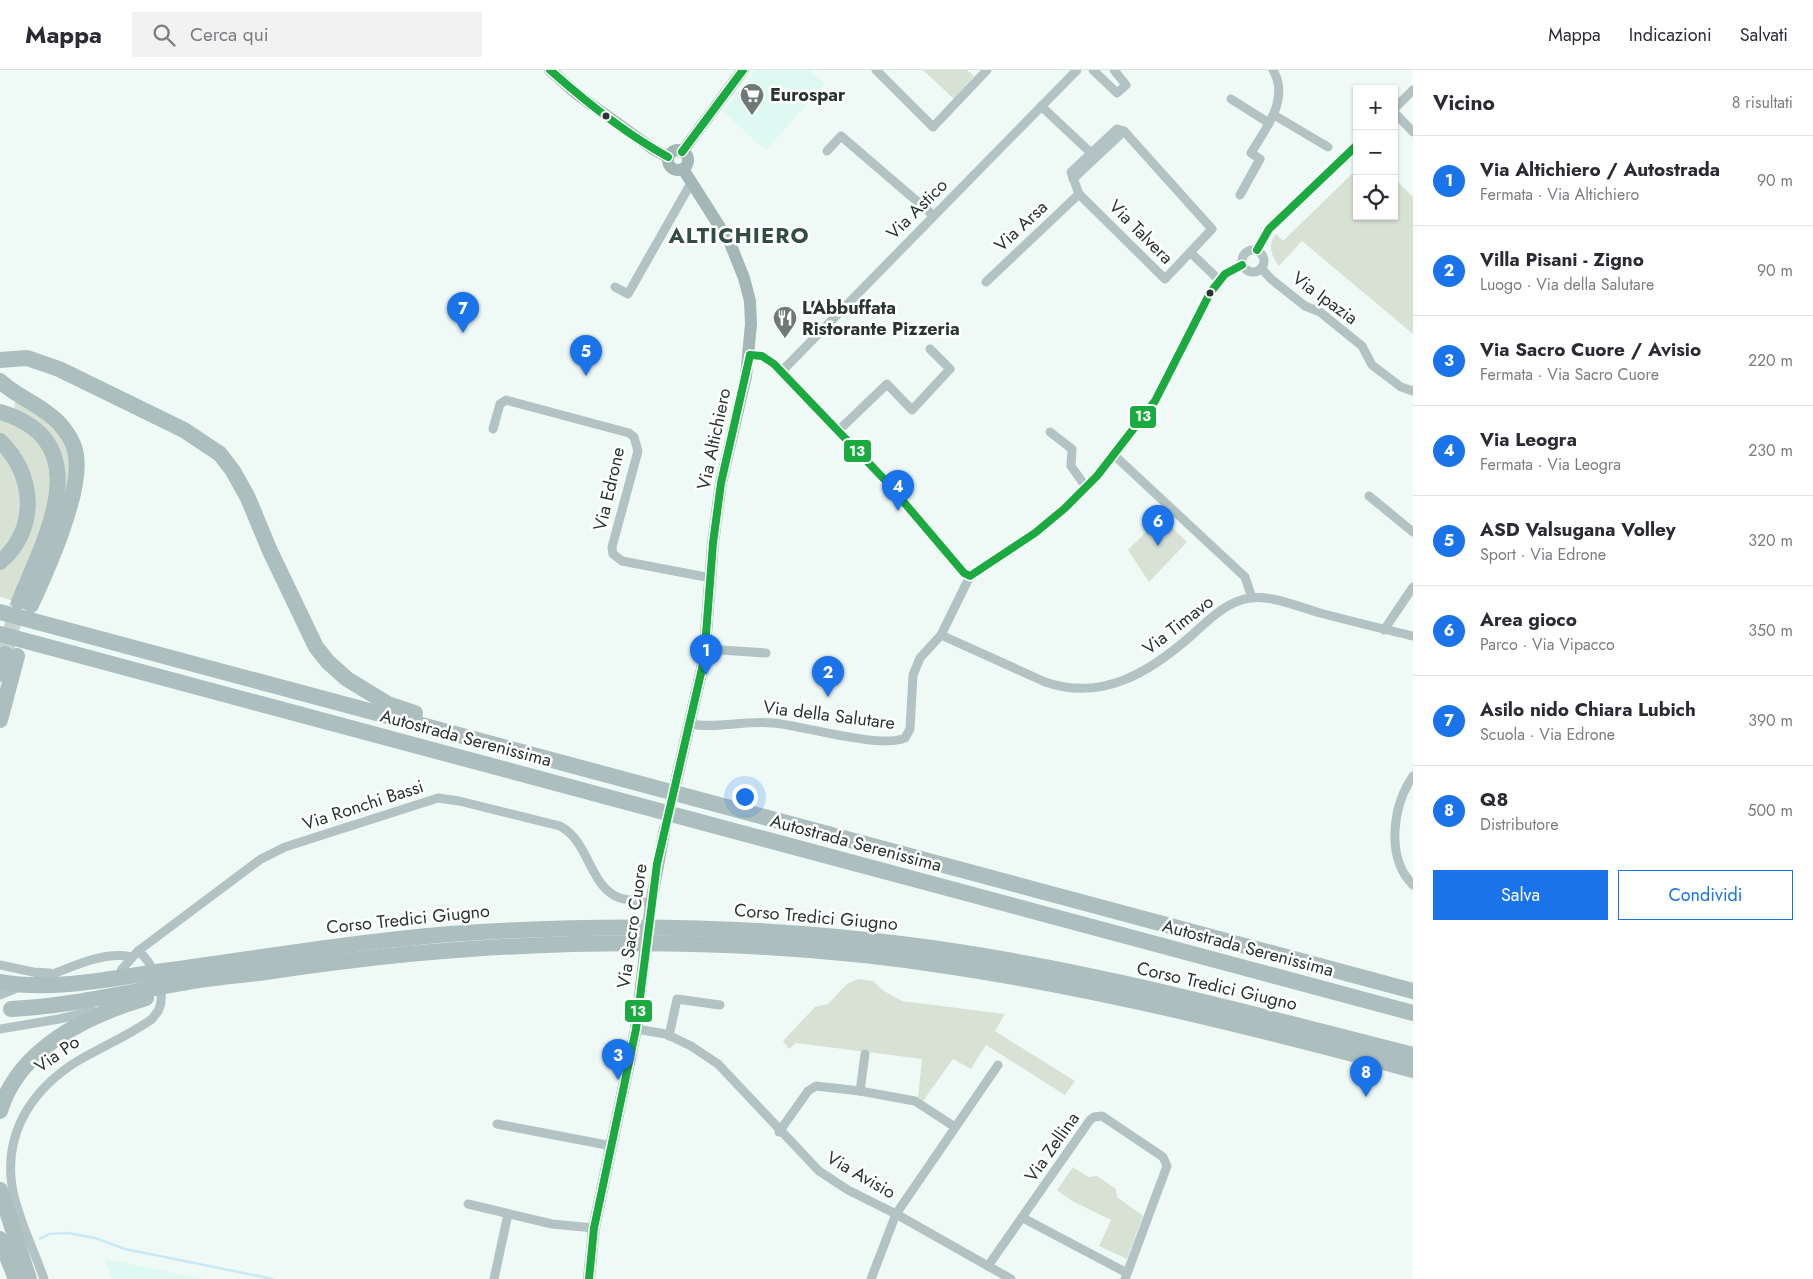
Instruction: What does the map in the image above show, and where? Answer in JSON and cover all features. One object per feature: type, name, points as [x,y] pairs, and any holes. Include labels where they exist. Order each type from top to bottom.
[{"type":"highway","points":[[0,360],[27,358],[59,369],[184,430],[215,450],[234,470],[305,628],[316,647],[328,662],[347,679],[388,704],[457,726],[499,746]]},
{"type":"highway","points":[[0,382],[13,393],[49,413],[68,434],[76,454],[75,482],[63,525],[25,603],[50,528],[56,498],[58,468],[56,457],[41,435],[30,426],[0,412]]},
{"type":"highway","points":[[0,441],[20,468],[28,490],[29,505],[28,516],[17,545],[0,562]]},
{"type":"highway","name":"Autostrada Serenissima","points":[[0,612],[1413,991]]},
{"type":"highway","name":"Autostrada Serenissima","points":[[0,634],[1413,1013]]},
{"type":"highway","points":[[7,651],[75,665],[158,676]]},
{"type":"highway","points":[[0,674],[7,651]]},
{"type":"highway","points":[[0,720],[7,651]]},
{"type":"highway","name":"Corso Tredici Giugno","points":[[206,965],[368,942],[496,931],[566,928],[744,930],[904,952],[1010,962],[1179,996],[1413,1055]]},
{"type":"highway","name":"Corso Tredici Giugno","points":[[276,971],[426,952],[565,944],[743,946],[904,952],[1241,1025],[1413,1070]]},
{"type":"highway","points":[[0,982],[24,985],[80,983],[206,965]]},
{"type":"highway","points":[[5,1011],[43,998],[206,965]]},
{"type":"highway","points":[[5,1011],[45,1007],[190,982],[276,971]]},
{"type":"highway","points":[[0,1111],[10,1088],[32,1059],[63,1034],[89,1019],[171,991],[276,971]]},
{"type":"highway","points":[[0,1190],[28,1279]]},
{"type":"highway","points":[[0,1213],[28,1279]]},
{"type":"highway","points":[[0,1239],[16,1279]]},
{"type":"street","name":"Via Altichiero","points":[[550,70],[578,95],[653,149],[668,157],[671,168],[682,169],[730,243],[744,278],[751,316],[750,354],[721,483],[712,543],[706,649],[677,778]]},
{"type":"street","points":[[682,152],[743,70]]},
{"type":"street","points":[[876,70],[933,127],[987,70]]},
{"type":"street","name":"Via Astico","points":[[781,372],[1077,70]]},
{"type":"street","points":[[1092,70],[1117,93],[1126,85],[1114,70]]},
{"type":"street","points":[[1240,195],[1260,159],[1251,153],[1272,119],[1281,91],[1276,72]]},
{"type":"street","points":[[1398,106],[1413,90]]},
{"type":"street","points":[[1231,99],[1328,148]]},
{"type":"street","points":[[1041,106],[1090,152]]},
{"type":"street","points":[[1398,115],[1413,132]]},
{"type":"street","points":[[1117,129],[1124,131],[1073,179],[1071,172],[1090,152],[1117,129]]},
{"type":"street","name":"Via Talvera","points":[[1073,179],[1080,194],[1165,279],[1212,229],[1124,131]]},
{"type":"street","points":[[827,151],[841,136],[933,215]]},
{"type":"street","points":[[1257,250],[1269,229],[1353,150]]},
{"type":"street","points":[[668,157],[677,151],[682,152],[688,160],[682,169]]},
{"type":"street","points":[[615,288],[628,294],[691,183]]},
{"type":"street","name":"Via Arsa","points":[[986,282],[1080,194]]},
{"type":"street","points":[[1250,250],[1257,250],[1264,258],[1262,268],[1251,273],[1242,265],[1244,254],[1250,250]]},
{"type":"street","name":"Via Talvera","points":[[1191,253],[1219,280]]},
{"type":"street","points":[[750,354],[767,359],[781,372],[884,480],[967,574],[1035,533],[1064,509],[1086,487],[1114,455],[1155,401],[1203,305],[1219,280],[1242,265]]},
{"type":"street","name":"Via Ipazia","points":[[1262,268],[1271,279],[1305,306],[1320,312],[1362,346],[1372,365],[1401,387],[1413,390]]},
{"type":"street","points":[[838,431],[887,384],[912,410],[950,369],[930,349]]},
{"type":"street","name":"Via Edrone","points":[[493,429],[500,404],[506,400],[629,433],[634,437],[638,451],[612,547],[613,554],[622,562],[711,578]]},
{"type":"street","points":[[1050,432],[1072,449],[1071,466],[1086,487]]},
{"type":"street","points":[[1114,455],[1245,577],[1252,598]]},
{"type":"street","points":[[1369,496],[1413,532]]},
{"type":"street","name":"Via della Salutare","points":[[690,724],[773,723],[817,732],[898,741],[905,738],[910,729],[913,675],[920,658],[941,635],[967,574]]},
{"type":"street","points":[[1384,630],[1413,587]]},
{"type":"street","name":"Via Timavo","points":[[941,635],[1045,682],[1085,690],[1102,687],[1146,671],[1178,648],[1229,605],[1252,598],[1279,601],[1384,630],[1413,636]]},
{"type":"street","points":[[706,649],[766,653]]},
{"type":"street","points":[[1413,776],[1398,803],[1396,838],[1401,868],[1413,885]]},
{"type":"street","name":"Via Ronchi Bassi","points":[[135,954],[261,859],[285,847],[438,798],[458,801],[560,826],[571,832],[578,841],[603,887],[619,897],[651,903]]},
{"type":"street","name":"Via Sacro Cuore","points":[[589,1279],[594,1228],[636,1029],[651,903],[665,828]]},
{"type":"street","points":[[0,995],[105,956],[135,954]]},
{"type":"street","points":[[0,1029],[85,1014],[100,1008],[135,954]]},
{"type":"street","name":"Via Po","points":[[44,1279],[15,1198],[11,1179],[11,1158],[16,1132],[30,1104],[46,1084],[76,1063],[138,1029],[156,1014],[160,1008],[160,988],[150,962],[135,954]]},
{"type":"street","points":[[0,965],[33,972],[57,973]]},
{"type":"street","points":[[669,1036],[677,999],[720,1005]]},
{"type":"street","name":"Via Avisio","points":[[636,1029],[669,1036],[691,1046],[718,1064],[779,1132],[819,1171],[858,1195],[896,1214],[1011,1279]]},
{"type":"street","points":[[860,1091],[865,1054]]},
{"type":"street","points":[[871,1279],[896,1214],[998,1065]]},
{"type":"street","points":[[779,1132],[811,1088],[821,1086],[915,1101],[955,1127]]},
{"type":"street","name":"Via Zellina","points":[[988,1266],[1090,1120],[1094,1117],[1102,1116],[1163,1157],[1167,1166],[1126,1276],[1023,1218]]},
{"type":"street","points":[[498,1124],[612,1146]]},
{"type":"street","points":[[468,1204],[552,1224],[594,1228]]},
{"type":"street","points":[[494,1279],[508,1214]]},
{"type":"shaded area","points":[[756,70],[810,70],[825,84],[766,150],[723,112]]},
{"type":"shaded area","points":[[923,70],[967,70],[974,76],[954,99]]},
{"type":"shaded area","points":[[1353,173],[1353,220],[1398,220],[1398,182],[1413,197],[1413,334],[1302,241],[1279,266],[1272,254],[1271,246],[1276,234],[1283,241]]},
{"type":"shaded area","points":[[15,402],[43,415],[68,442],[72,472],[61,508],[64,485],[62,457],[58,448],[51,440],[14,409]]},
{"type":"shaded area","points":[[0,418],[19,425],[49,453],[51,502],[14,601],[0,597],[0,569],[32,515],[0,434]]},
{"type":"shaded area","points":[[0,450],[16,474],[23,502],[23,512],[15,535],[0,556]]},
{"type":"shaded area","points":[[1161,517],[1187,542],[1149,582],[1128,550]]},
{"type":"shaded area","points":[[858,979],[873,981],[884,991],[902,1001],[1005,1014],[995,1031],[1075,1081],[1065,1095],[986,1045],[971,1069],[953,1059],[923,1101],[918,1097],[922,1059],[796,1043],[789,1049],[783,1041],[815,1007],[828,1004],[847,984]]},
{"type":"shaded area","points":[[1073,1167],[1088,1177],[1097,1176],[1116,1189],[1117,1197],[1143,1216],[1127,1259],[1099,1246],[1111,1220],[1072,1201],[1057,1190]]},
{"type":"shaded area","points":[[104,1259],[204,1279],[112,1279]]},
{"type":"waterway","points":[[40,1239],[49,1234],[68,1233],[95,1238],[125,1249],[273,1279]]},
{"type":"tunnel","points":[[5,654],[18,604]]},
{"type":"transit line","name":"13","points":[[550,70],[607,117],[668,157]]},
{"type":"transit line","name":"13","points":[[682,152],[743,70]]},
{"type":"transit line","name":"13","points":[[1257,250],[1269,229],[1353,149]]},
{"type":"transit line","name":"13","points":[[750,355],[762,356],[774,364],[885,480],[964,573],[970,576],[1035,533],[1064,509],[1097,476],[1155,401],[1210,293],[1225,274],[1242,265]]},
{"type":"transit line","name":"13","points":[[589,1279],[594,1228],[636,1029],[657,864],[704,660],[713,543],[721,483],[750,355]]},
{"type":"place","name":"Eurospar","points":[[752,116]]},
{"type":"place","name":"Asilo nido Chiara Lubich","points":[[463,333]]},
{"type":"place","name":"L'Abbuffata Ristorante Pizzeria","points":[[785,339]]},
{"type":"place","name":"ASD Valsugana Volley","points":[[586,376]]},
{"type":"place","name":"Via Leogra","points":[[898,511]]},
{"type":"place","name":"Area gioco","points":[[1158,546]]},
{"type":"place","name":"Via Altichiero / Autostrada","points":[[706,675]]},
{"type":"place","name":"Villa Pisani - Zigno","points":[[828,697]]},
{"type":"place","name":"Via Sacro Cuore / Avisio","points":[[618,1080]]},
{"type":"place","name":"Q8","points":[[1366,1097]]},
{"type":"district","name":"ALTICHIERO","points":[[739,235]]}]
